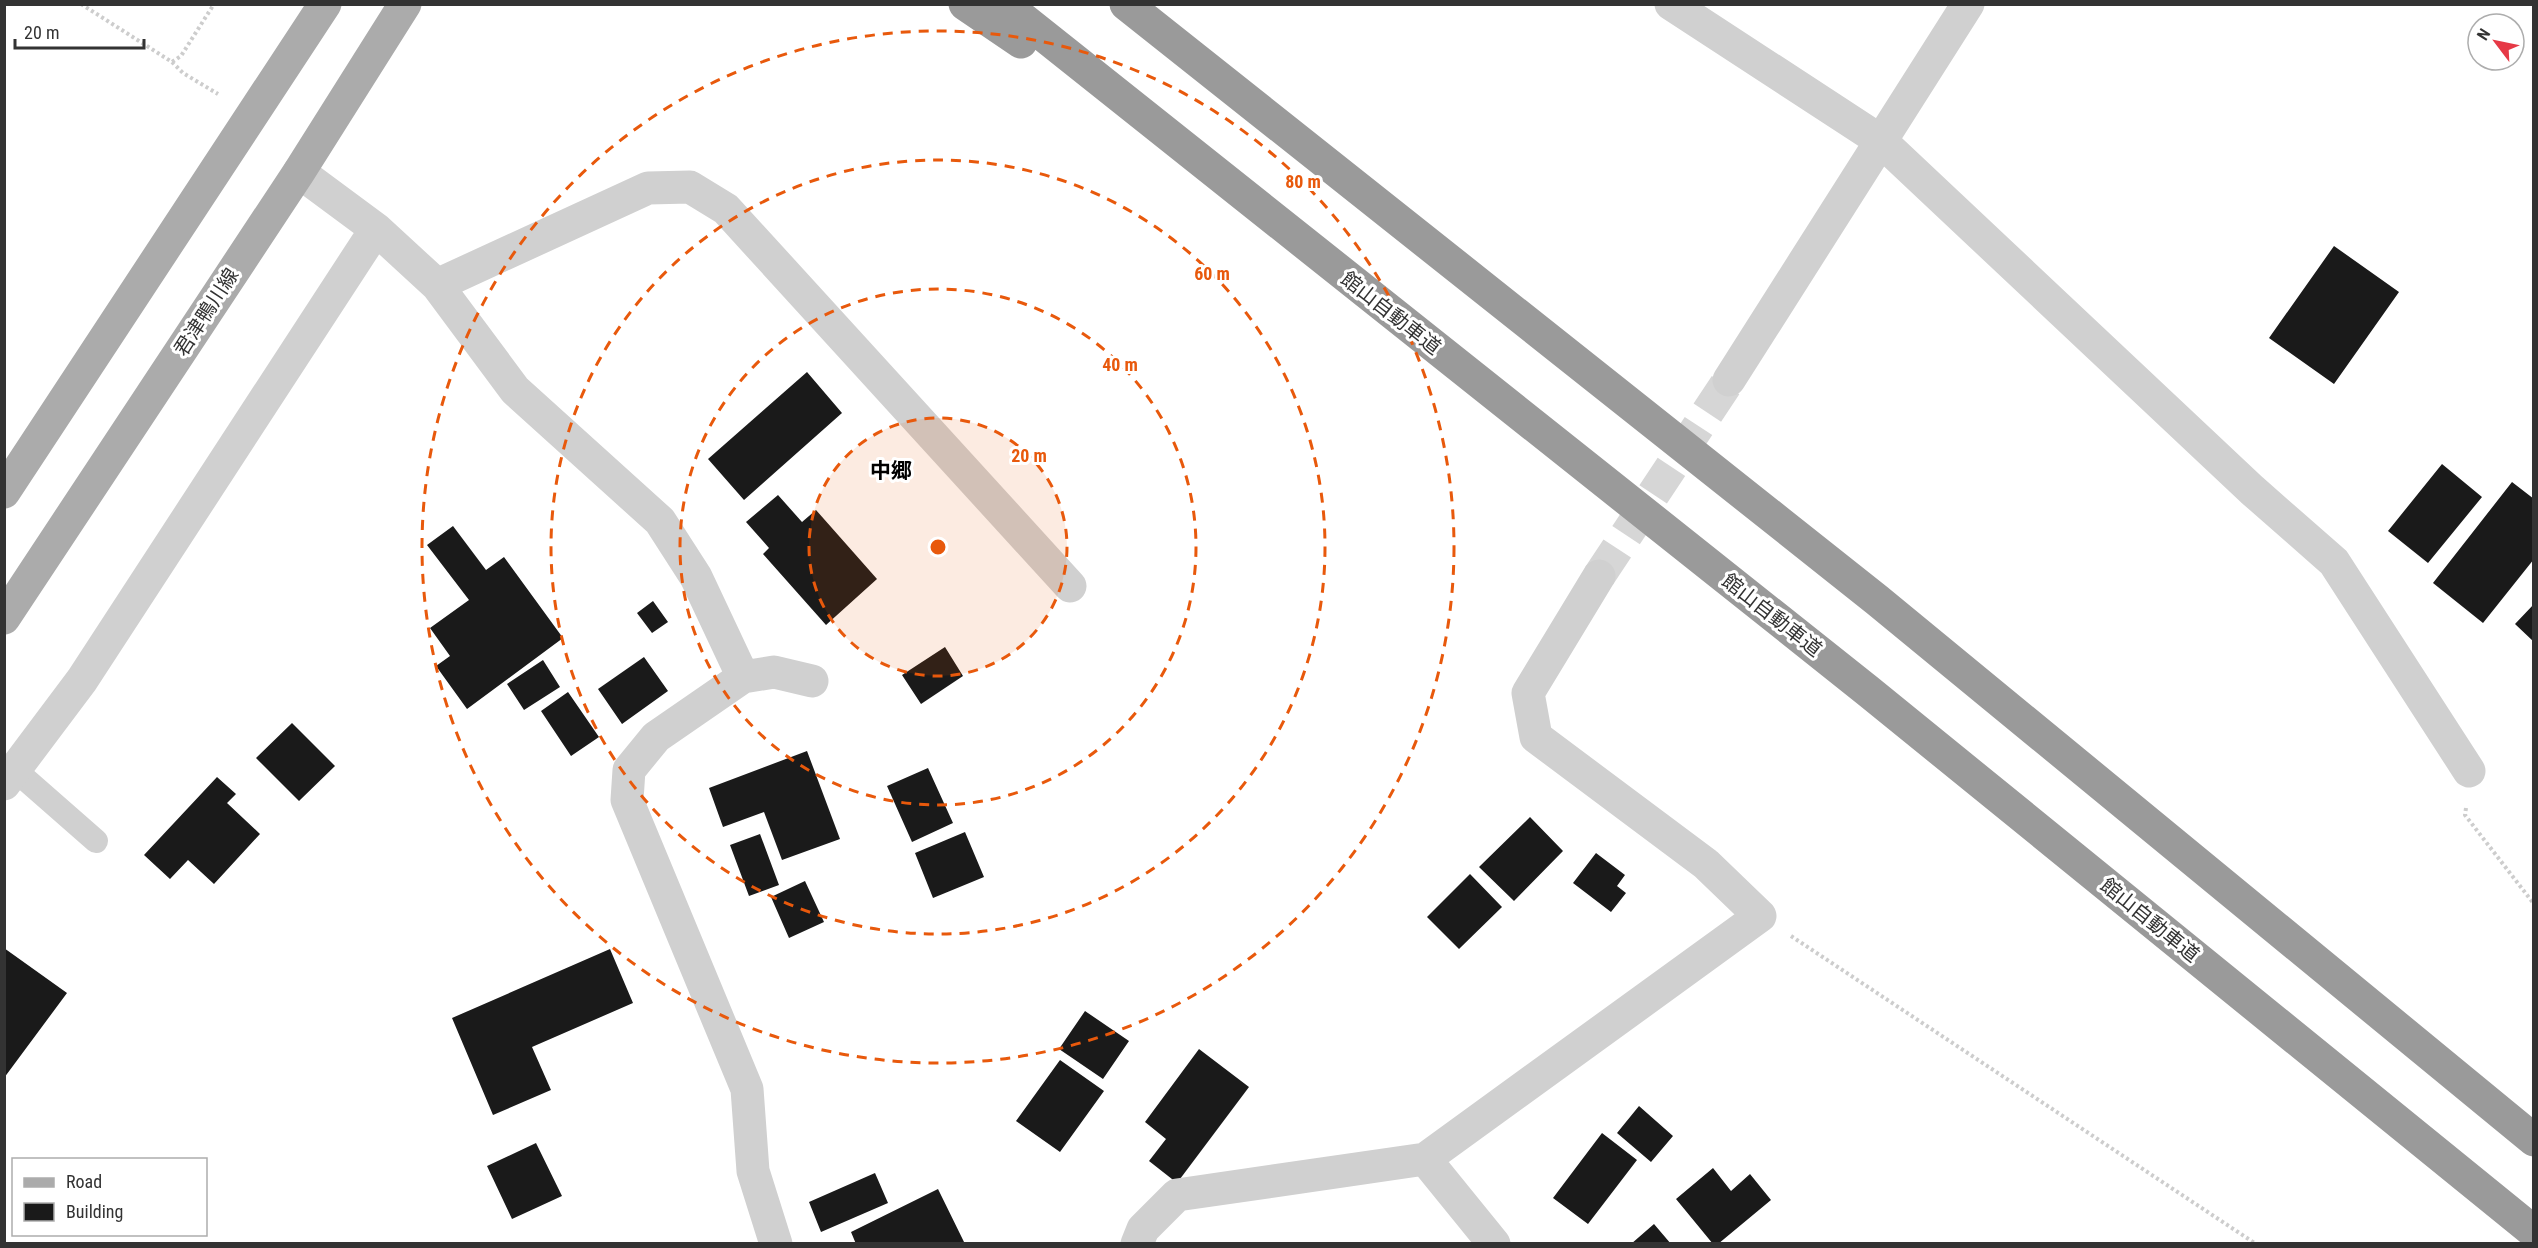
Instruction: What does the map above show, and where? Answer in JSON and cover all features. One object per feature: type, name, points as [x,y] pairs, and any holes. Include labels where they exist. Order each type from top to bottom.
[{"type":"highway","points":[[965,4],[1221,178]]},
{"type":"highway","name":"館山自動車道","points":[[1004,4],[1849,676],[2534,1232]]},
{"type":"highway","points":[[1126,4],[1887,608],[2534,1140]]},
{"type":"main road","points":[[4,492],[325,4]]},
{"type":"main road","name":"君津鴨川線","points":[[4,618],[299,172],[405,4]]},
{"type":"street","points":[[1671,4],[1881,141],[2252,490],[2334,562],[2469,771]]},
{"type":"street","points":[[1729,380],[1968,4]]},
{"type":"street","points":[[299,172],[376,230],[437,285],[515,390],[660,521],[696,577],[743,677]]},
{"type":"street","points":[[437,285],[648,188],[690,187],[726,209],[1070,586]]},
{"type":"street","points":[[10,777],[82,680],[376,230]]},
{"type":"street","points":[[1137,1244],[1143,1229],[1177,1195],[1425,1159],[1760,916],[1706,864],[1536,737],[1528,693],[1599,576]]},
{"type":"street","points":[[776,1244],[753,1171],[747,1089],[627,800],[629,770],[656,737],[743,677],[774,672],[812,681]]},
{"type":"street","points":[[1425,1159],[1494,1244]]},
{"type":"lane","points":[[10,777],[96,841]]},
{"type":"path","points":[[81,4],[172,62],[183,73],[253,116]]},
{"type":"path","points":[[172,62],[181,56],[214,4]]},
{"type":"path","points":[[2469,771],[2465,815],[2534,904]]},
{"type":"path","points":[[1760,916],[2256,1244]]},
{"type":"building","points":[[2334,246],[2399,292],[2334,384],[2269,338]]},
{"type":"building","points":[[807,372],[842,413],[744,500],[708,459]]},
{"type":"building","points":[[2442,464],[2482,497],[2428,563],[2388,531]]},
{"type":"building","points":[[2512,482],[2534,499],[2534,559],[2483,623],[2433,583]]},
{"type":"building","points":[[778,495],[802,522],[816,510],[877,579],[826,625],[763,554],[769,548],[746,522]]},
{"type":"building","points":[[453,526],[486,570],[504,557],[563,638],[467,709],[436,666],[450,656],[430,628],[469,600],[427,545]]},
{"type":"building","points":[[653,601],[668,622],[652,633],[637,613]]},
{"type":"building","points":[[2534,604],[2534,642],[2515,624]]},
{"type":"building","points":[[945,647],[963,676],[921,704],[902,675]]},
{"type":"building","points":[[644,657],[668,691],[622,724],[598,689]]},
{"type":"building","points":[[543,660],[560,687],[524,710],[507,684]]},
{"type":"building","points":[[568,692],[599,737],[571,756],[541,711]]},
{"type":"building","points":[[292,723],[335,766],[299,801],[256,758]]},
{"type":"building","points":[[807,751],[840,839],[782,860],[764,812],[723,827],[709,788]]},
{"type":"building","points":[[928,768],[953,823],[912,842],[887,786]]},
{"type":"building","points":[[217,777],[236,794],[227,803],[260,834],[214,884],[188,860],[170,879],[144,855]]},
{"type":"building","points":[[1530,817],[1563,851],[1514,901],[1479,867]]},
{"type":"building","points":[[965,832],[984,877],[933,898],[915,853]]},
{"type":"building","points":[[760,834],[779,885],[749,896],[730,845]]},
{"type":"building","points":[[1596,853],[1625,875],[1617,886],[1626,893],[1611,912],[1573,883]]},
{"type":"building","points":[[1470,874],[1502,907],[1459,949],[1427,917]]},
{"type":"building","points":[[805,881],[824,922],[789,938],[771,897]]},
{"type":"building","points":[[4,948],[67,993],[4,1078]]},
{"type":"building","points":[[610,949],[633,1003],[532,1047],[551,1090],[493,1115],[452,1018]]},
{"type":"building","points":[[1085,1011],[1129,1041],[1103,1079],[1059,1049]]},
{"type":"building","points":[[1199,1049],[1249,1087],[1177,1183],[1149,1161],[1166,1139],[1145,1122]]},
{"type":"building","points":[[1060,1060],[1104,1091],[1060,1152],[1016,1121]]},
{"type":"building","points":[[1639,1106],[1673,1136],[1651,1162],[1617,1133]]},
{"type":"building","points":[[1602,1133],[1637,1160],[1588,1224],[1553,1198]]},
{"type":"building","points":[[536,1143],[562,1196],[512,1219],[487,1166]]},
{"type":"building","points":[[1713,1168],[1731,1191],[1750,1174],[1771,1200],[1718,1244],[1713,1244],[1676,1199]]},
{"type":"building","points":[[875,1173],[888,1203],[821,1232],[809,1202]]},
{"type":"building","points":[[938,1189],[965,1244],[856,1244],[851,1232]]},
{"type":"building","points":[[1654,1224],[1671,1244],[1631,1244]]},
{"type":"tunnel","points":[[1599,576],[1729,380]]},
{"type":"district","name":"中郷","points":[[891,471]]}]
